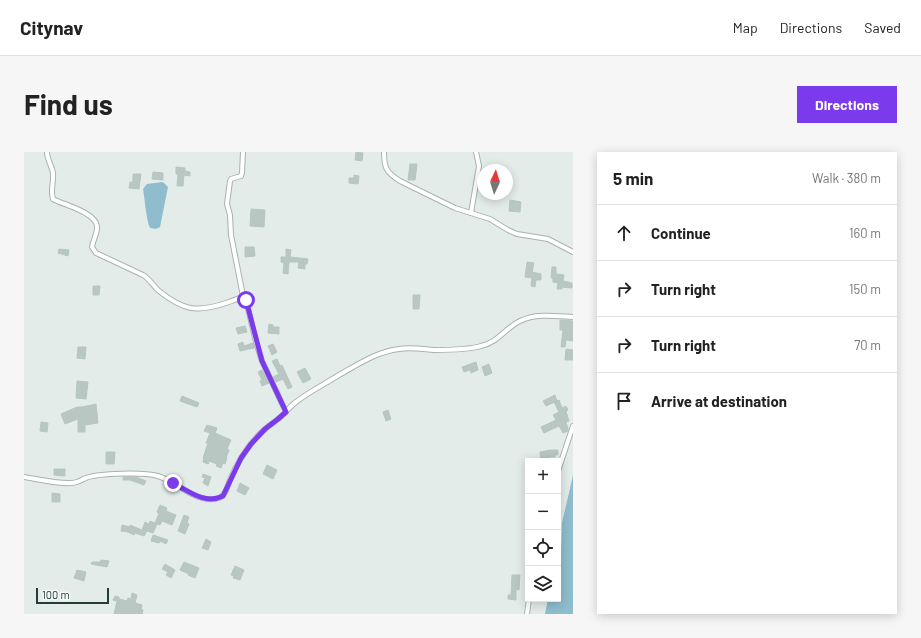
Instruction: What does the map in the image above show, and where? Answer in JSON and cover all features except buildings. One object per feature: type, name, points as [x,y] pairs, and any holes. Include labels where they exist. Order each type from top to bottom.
[{"type":"street","points":[[47,152],[47,158],[53,174],[53,199],[84,211],[95,221],[97,227],[92,247],[96,253],[148,278],[155,287],[168,298],[187,307],[206,309],[243,296]]},
{"type":"street","points":[[243,152],[241,176],[231,179],[230,182],[227,204],[230,215],[231,235],[243,296],[247,304],[256,342],[262,361],[286,412]]},
{"type":"street","points":[[384,152],[384,165],[392,175],[455,208],[490,219],[517,234],[548,239],[573,252]]},
{"type":"street","points":[[471,213],[479,166],[476,152]]},
{"type":"street","points":[[24,477],[64,482],[77,482],[86,477],[123,473],[157,476],[201,498],[211,500],[220,498],[225,493],[241,458],[251,444],[265,429],[286,412],[294,403],[322,384],[339,376],[354,365],[377,354],[399,349],[416,348],[434,350],[477,348],[496,340],[515,324],[528,318],[537,316],[573,317]]},
{"type":"street","points":[[561,462],[573,426]]},
{"type":"street","points":[[527,614],[529,602]]},
{"type":"water","points":[[162,182],[168,187],[160,227],[156,229],[150,228],[143,189],[147,184]]},
{"type":"water","points":[[573,475],[573,614],[545,614],[547,602],[561,602],[562,523]]},
{"type":"route","points":[[173,483],[201,498],[211,500],[220,498],[225,493],[241,458],[251,444],[265,429],[286,412],[262,361],[246,300]]}]
